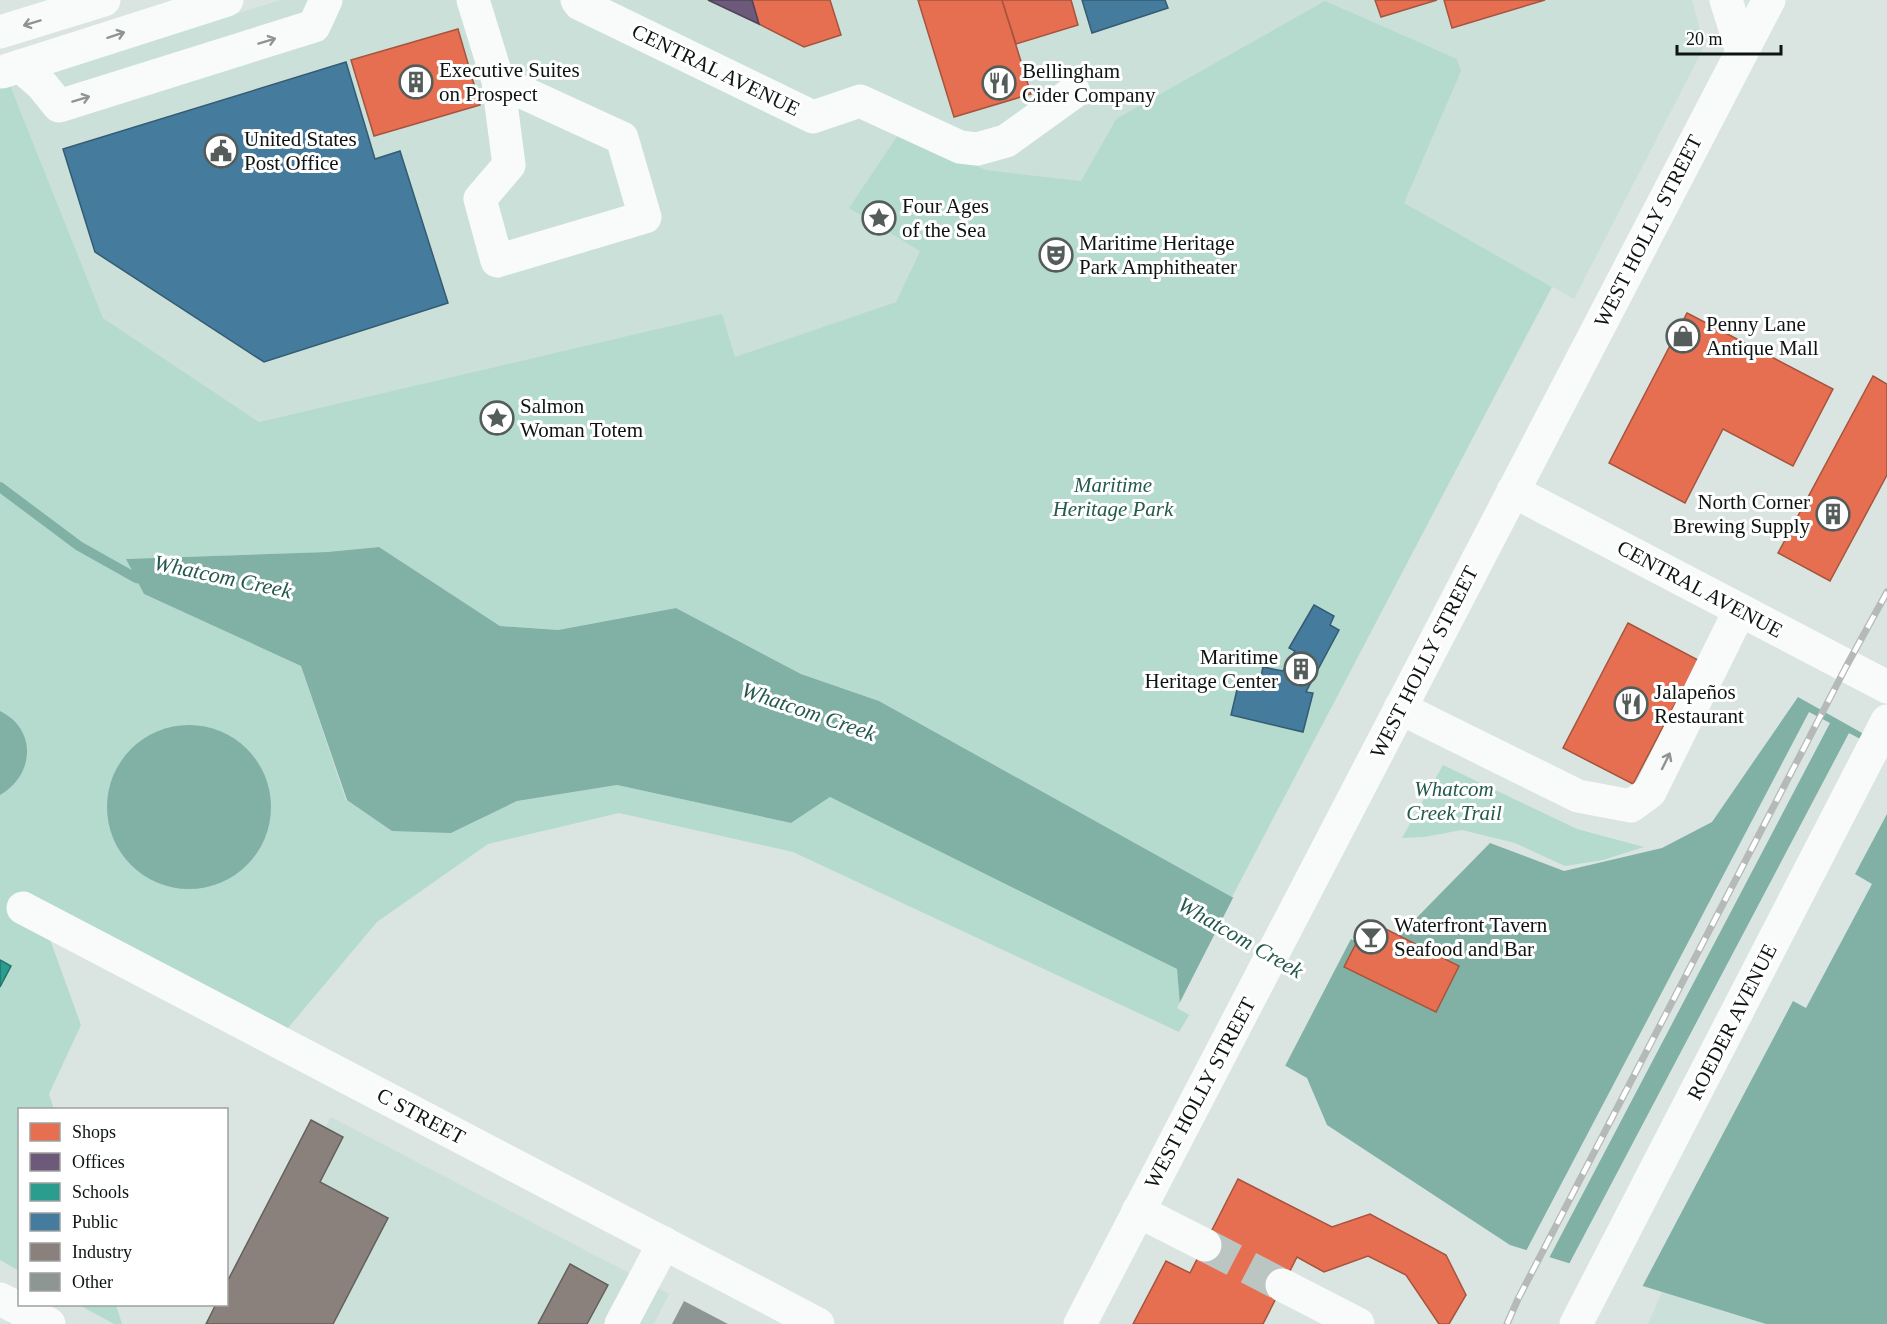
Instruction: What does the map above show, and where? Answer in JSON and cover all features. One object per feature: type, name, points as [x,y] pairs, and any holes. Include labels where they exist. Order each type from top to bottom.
[{"type":"street","points":[[0,33],[104,0]]},
{"type":"street","points":[[10,69],[227,0]]},
{"type":"street","points":[[10,69],[42,85],[59,106],[314,26],[326,0]]},
{"type":"street","points":[[473,0],[498,81],[509,165],[480,199],[498,261],[645,218],[622,138],[498,81]]},
{"type":"street","name":"CENTRAL AVENUE","points":[[576,0],[580,4],[813,117],[860,101],[960,147],[977,149],[1006,141],[1074,92]]},
{"type":"street","points":[[1725,0],[1742,51]]},
{"type":"street","name":"WEST HOLLY STREET","points":[[1080,1324],[1769,0]]},
{"type":"street","name":"CENTRAL AVENUE","points":[[1513,491],[1887,687]]},
{"type":"street","points":[[1400,708],[1578,796],[1631,806],[1650,792],[1740,610]]},
{"type":"street","name":"ROEDER AVENUE","points":[[1576,1324],[1881,733]]},
{"type":"street","name":"C STREET","points":[[23,908],[818,1324]]},
{"type":"street","points":[[1138,1211],[1205,1245]]},
{"type":"street","points":[[621,1324],[664,1243]]},
{"type":"street","points":[[1282,1285],[1358,1324]]},
{"type":"street","points":[[0,1299],[49,1324]]},
{"type":"shaded area","points":[[280,0],[1692,0],[1704,44],[1574,299],[1403,204],[1460,71],[1116,119],[1081,181],[986,170],[900,132],[920,251],[896,302],[735,357],[721,315],[259,422],[103,318],[10,85]]},
{"type":"shaded area","points":[[331,1117],[669,1294],[654,1324],[217,1324]]},
{"type":"shaded area","points":[[1662,1292],[1766,1324],[1648,1324]]},
{"type":"green space","name":"Maritime Heritage Park","points":[[1325,1],[1457,59],[1461,71],[1404,203],[1552,287],[1232,897],[879,701],[801,674],[676,608],[558,630],[500,626],[379,547],[327,552],[127,559],[144,594],[301,666],[346,800],[451,833],[517,801],[617,785],[791,823],[830,797],[1177,969],[1180,1006],[1191,1012],[1179,1032],[793,852],[619,813],[488,844],[377,922],[267,1053],[48,934],[81,1025],[49,1094],[54,1108],[18,1108],[18,1270],[0,1260],[0,88],[10,85],[103,318],[259,422],[722,314],[735,357],[896,302],[920,251],[849,208],[900,132],[986,170],[1081,181],[1116,119]]},
{"type":"green space","name":"Whatcom Creek Trail","points":[[1443,765],[1577,829],[1644,847],[1603,860],[1565,866],[1515,843],[1462,830],[1424,837],[1402,838]]},
{"type":"green space","points":[[81,1306],[116,1306],[122,1324],[114,1324]]},
{"type":"water","points":[[379,547],[500,626],[558,630],[676,608],[801,674],[879,701],[1232,897],[1384,951],[1490,843],[1564,871],[1662,848],[1712,822],[1798,697],[1887,747],[1887,1324],[1766,1324],[1510,1245],[1327,1125],[1307,1078],[1180,1006],[1177,969],[830,797],[791,823],[617,785],[517,801],[451,833],[392,831],[347,800],[301,666],[144,594],[126,559],[327,552]]},
{"type":"water","points":[[0,711],[21,729],[27,752],[20,776],[0,795]]},
{"type":"water","points":[[189,725],[205,726],[220,731],[247,749],[265,776],[270,791],[270,823],[265,838],[247,865],[220,883],[205,888],[189,889],[173,888],[158,883],[131,865],[113,838],[108,823],[107,807],[108,791],[113,776],[131,749],[158,731],[173,726]]},
{"type":"pier","points":[[1809,712],[1830,723],[1548,1260],[1525,1253]]},
{"type":"pier","points":[[1849,733],[1887,753],[1887,814],[1855,874],[1872,884],[1806,1008],[1793,1001],[1641,1289],[1568,1266]]},
{"type":"pier","points":[[1235,894],[1352,937],[1284,1068],[1177,1008]]},
{"type":"building: Shops","points":[[752,0],[830,0],[841,35],[804,47],[759,24]]},
{"type":"building: Shops","points":[[918,0],[1002,0],[1031,94],[954,117]]},
{"type":"building: Shops","points":[[1002,0],[1071,0],[1078,25],[1016,44]]},
{"type":"building: Shops","points":[[1375,0],[1437,0],[1381,17]]},
{"type":"building: Shops","points":[[1444,0],[1545,0],[1452,28]]},
{"type":"building: Shops","name":"Executive Suites on Prospect","points":[[458,29],[480,105],[374,136],[351,60]]},
{"type":"building: Shops","points":[[1687,313],[1833,389],[1793,466],[1723,429],[1685,503],[1609,463]]},
{"type":"building: Shops","name":"North Corner Brewing Supply","points":[[1873,376],[1887,384],[1887,475],[1830,581],[1778,553]]},
{"type":"building: Shops","name":"Jalapeños Restaurant","points":[[1628,623],[1698,660],[1633,784],[1563,748]]},
{"type":"building: Shops","points":[[1368,920],[1459,966],[1436,1012],[1344,967]]},
{"type":"building: Shops","points":[[1238,1179],[1332,1227],[1370,1214],[1446,1255],[1466,1295],[1449,1324],[1439,1324],[1406,1275],[1368,1256],[1324,1272],[1297,1257],[1263,1324],[1133,1324],[1166,1261],[1190,1273]]},
{"type":"building: Offices","points":[[708,0],[752,0],[759,24]]},
{"type":"building: Schools","points":[[0,960],[11,966],[0,987]]},
{"type":"building: Public","points":[[1082,0],[1165,0],[1168,8],[1092,33]]},
{"type":"building: Public","points":[[346,62],[375,159],[400,151],[448,303],[264,362],[95,252],[63,149]]},
{"type":"building: Public","name":"Maritime Heritage Center","points":[[1314,605],[1334,616],[1330,625],[1339,630],[1306,692],[1313,693],[1303,732],[1231,715],[1240,677],[1260,681],[1263,667],[1283,671],[1295,651],[1289,648]]},
{"type":"building: Industry","points":[[311,1120],[343,1137],[320,1182],[388,1218],[333,1324],[206,1324],[215,1306],[228,1306],[228,1280]]},
{"type":"building: Industry","points":[[570,1264],[608,1285],[587,1324],[538,1324]]},
{"type":"building: Other","points":[[684,1301],[728,1324],[672,1324]]},
{"type":"waterway","name":"Whatcom Creek","points":[[0,487],[79,546],[136,578],[149,580]]},
{"type":"tunnel","points":[[1205,1245],[1282,1285]]},
{"type":"railway","points":[[1507,1324],[1847,665],[1887,592]]},
{"type":"place","name":"Executive Suites on Prospect","points":[[416,82]]},
{"type":"place","name":"Bellingham Cider Company","points":[[999,83]]},
{"type":"place","name":"United States Post Office","points":[[221,151]]},
{"type":"place","name":"Four Ages of the Sea","points":[[879,218]]},
{"type":"place","name":"Maritime Heritage Park Amphitheater","points":[[1056,255]]},
{"type":"place","name":"Penny Lane Antique Mall","points":[[1683,336]]},
{"type":"place","name":"Salmon Woman Totem","points":[[497,418]]},
{"type":"place","name":"North Corner Brewing Supply","points":[[1833,514]]},
{"type":"place","name":"Maritime Heritage Center","points":[[1301,669]]},
{"type":"place","name":"Jalapeños Restaurant","points":[[1631,704]]},
{"type":"place","name":"Waterfront Tavern Seafood and Bar","points":[[1371,937]]}]
